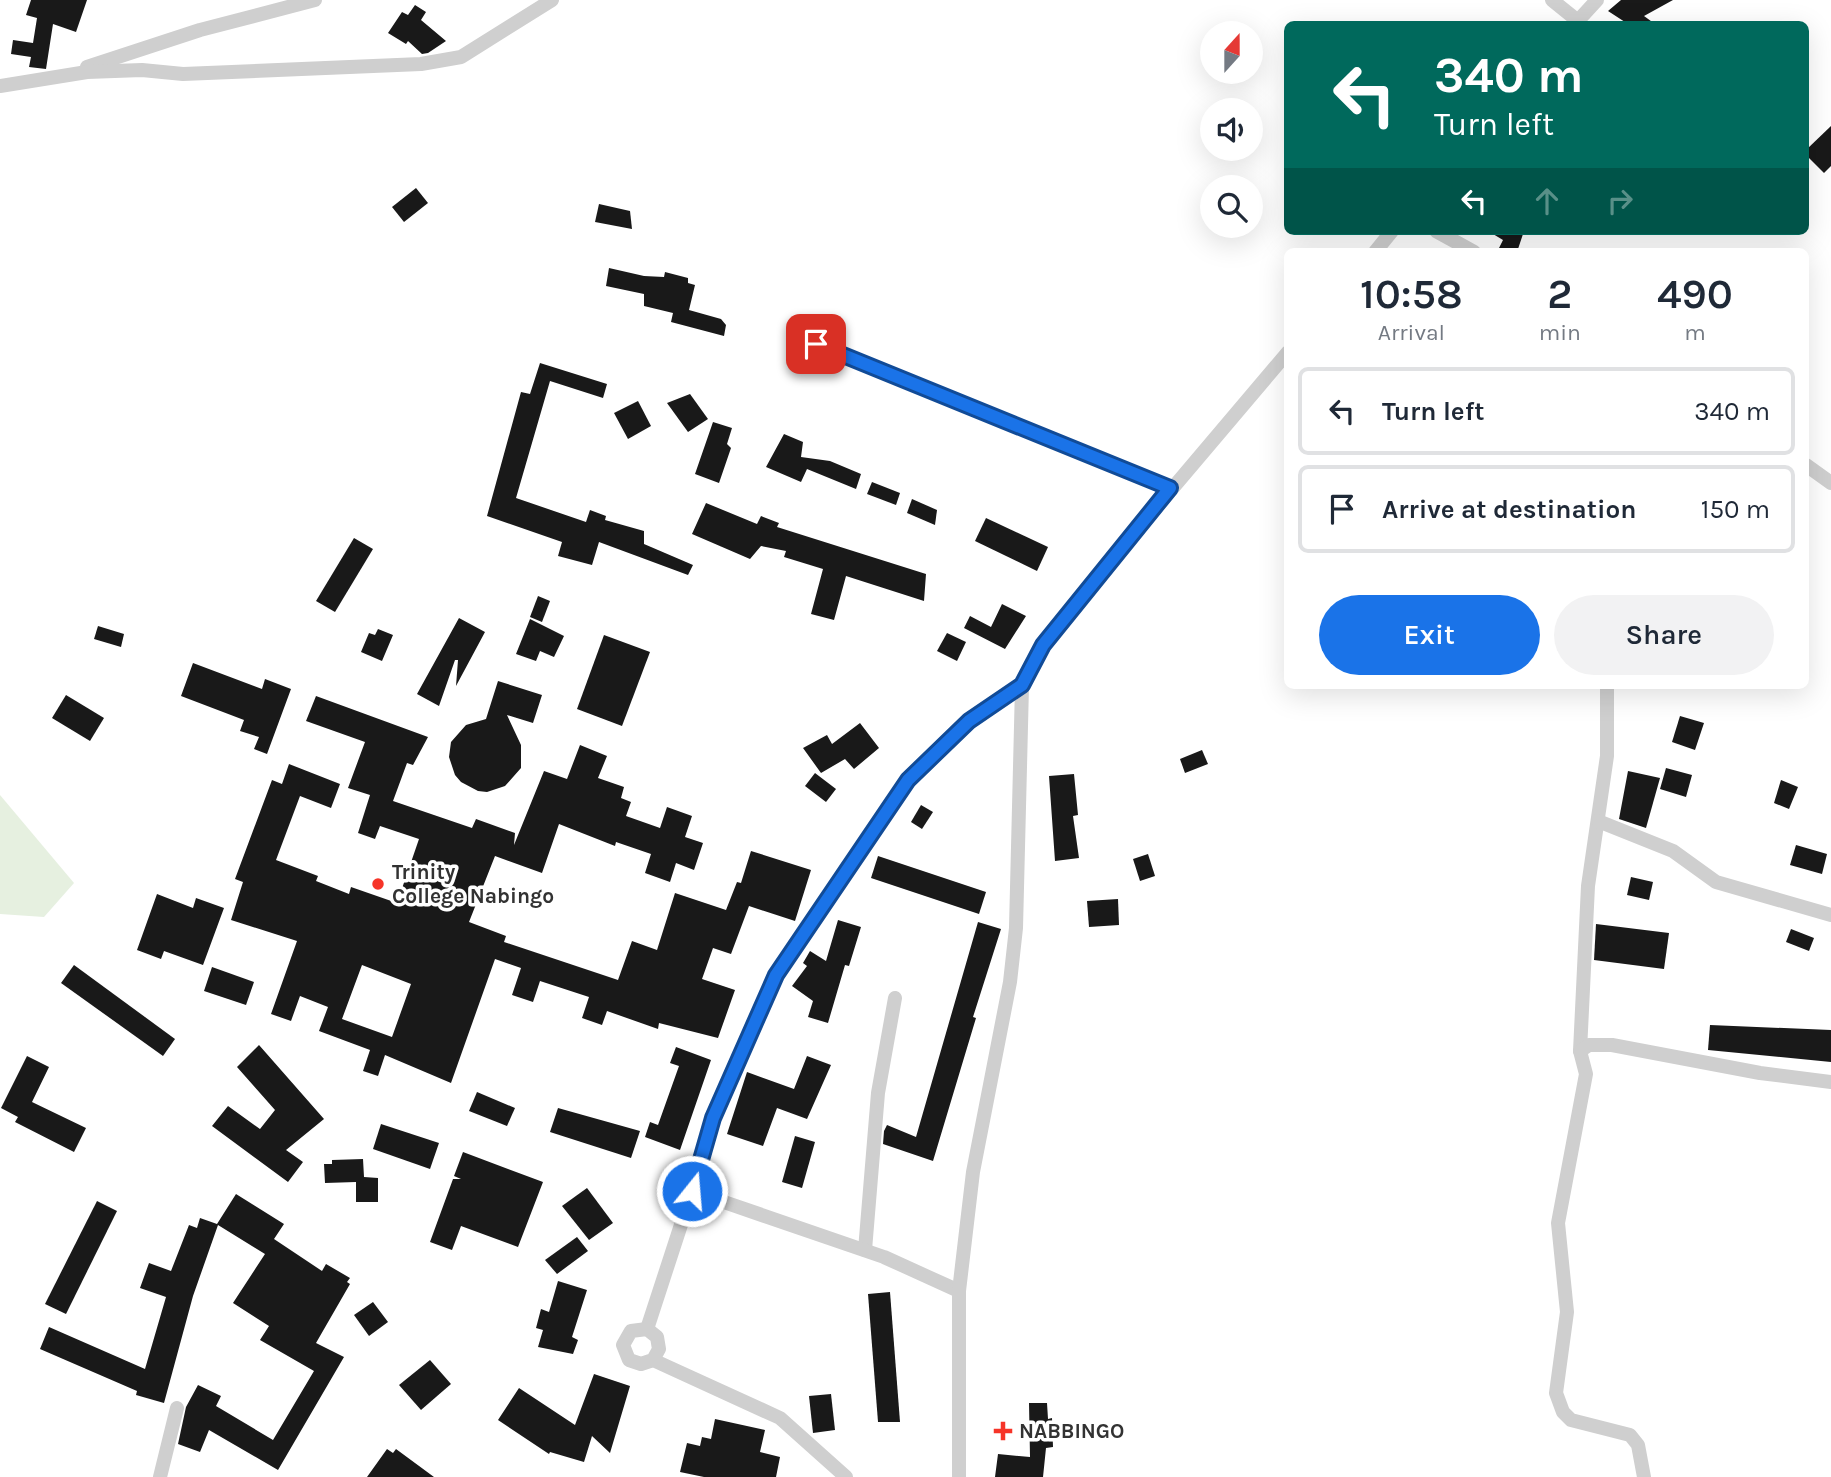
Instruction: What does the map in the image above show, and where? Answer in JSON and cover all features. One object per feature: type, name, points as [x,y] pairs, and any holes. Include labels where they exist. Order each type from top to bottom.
[{"type":"street","points":[[56,77],[200,30],[315,0]]},
{"type":"street","points":[[525,0],[536,11]]},
{"type":"street","points":[[0,86],[56,77],[142,70],[183,74],[421,64],[461,57],[552,0]]},
{"type":"street","points":[[1552,0],[1576,21]]},
{"type":"street","points":[[1578,21],[1597,0]]},
{"type":"street","points":[[1443,235],[1467,248]]},
{"type":"street","points":[[816,344],[1170,488]]},
{"type":"street","points":[[959,1477],[959,1291],[973,1172],[1010,982],[1014,942],[1022,685],[1043,645],[1170,488],[1284,357]]},
{"type":"street","points":[[1809,467],[1831,483]]},
{"type":"street","points":[[647,1329],[713,1118],[776,975],[908,780],[969,721],[1022,685]]},
{"type":"street","points":[[1607,689],[1607,756],[1588,886],[1580,1051],[1586,1074],[1558,1223],[1567,1312],[1556,1393],[1563,1412],[1571,1420],[1630,1436],[1638,1444],[1644,1477]]},
{"type":"street","points":[[1598,821],[1673,851],[1716,882],[1831,915]]},
{"type":"street","points":[[865,1250],[878,1093],[895,998]]},
{"type":"street","points":[[1580,1051],[1589,1045],[1612,1045],[1760,1073],[1831,1082]]},
{"type":"street","points":[[692,1191],[865,1250],[959,1291]]},
{"type":"street","points":[[647,1329],[659,1343],[653,1360]]},
{"type":"street","points":[[647,1329],[631,1331],[624,1339],[623,1350],[635,1363],[653,1360],[780,1418],[846,1477]]},
{"type":"street","points":[[160,1477],[160,1466],[177,1408]]},
{"type":"green space","points":[[0,795],[74,883],[44,917],[0,914]]},
{"type":"building","points":[[31,0],[87,0],[76,32],[53,24],[46,69],[29,67],[31,57],[11,54],[13,40],[33,43],[37,18],[26,15]]},
{"type":"building","points":[[1621,0],[1673,0],[1644,16],[1651,21],[1623,21],[1608,11]]},
{"type":"building","points":[[415,5],[426,12],[421,20],[446,41],[428,53],[422,54],[408,41],[406,44],[388,33],[402,12],[408,15]]},
{"type":"building","points":[[1831,126],[1831,166],[1824,173],[1809,158],[1809,147]]},
{"type":"building","points":[[416,188],[428,203],[404,222],[392,207]]},
{"type":"building","points":[[599,204],[630,211],[632,229],[595,222]]},
{"type":"building","points":[[1495,235],[1523,235],[1518,248],[1499,248],[1503,240]]},
{"type":"building","points":[[609,268],[644,276],[664,277],[665,272],[688,278],[688,283],[695,285],[689,310],[721,319],[726,325],[724,336],[671,322],[673,313],[644,306],[644,294],[606,286]]},
{"type":"building","points":[[540,363],[607,384],[603,398],[550,381],[516,498],[586,522],[590,510],[606,516],[605,520],[644,531],[644,544],[693,565],[688,575],[599,542],[592,565],[558,556],[562,542],[487,516],[521,392],[530,394]]},
{"type":"building","points":[[690,394],[708,419],[688,432],[667,403]]},
{"type":"building","points":[[638,401],[651,426],[628,439],[614,413]]},
{"type":"building","points":[[713,422],[732,428],[727,444],[731,448],[719,483],[695,474]]},
{"type":"building","points":[[784,434],[803,442],[801,457],[830,461],[861,474],[856,489],[807,469],[801,482],[766,467]]},
{"type":"building","points":[[872,482],[900,493],[896,505],[867,494]]},
{"type":"building","points":[[912,499],[937,510],[935,525],[907,513]]},
{"type":"building","points":[[706,503],[757,524],[761,516],[779,523],[777,527],[926,574],[924,601],[846,576],[834,620],[811,614],[823,569],[784,557],[786,551],[761,546],[750,559],[692,534]]},
{"type":"building","points":[[986,518],[1048,547],[1037,571],[975,541]]},
{"type":"building","points":[[354,538],[373,549],[335,612],[316,601]]},
{"type":"building","points":[[538,596],[550,601],[542,622],[530,617]]},
{"type":"building","points":[[1002,604],[1026,616],[1005,649],[964,628],[970,616],[991,627]]},
{"type":"building","points":[[459,618],[485,632],[456,686],[458,660],[455,660],[439,706],[417,694]]},
{"type":"building","points":[[530,619],[564,636],[554,657],[540,651],[536,661],[516,654]]},
{"type":"building","points":[[98,626],[124,634],[121,647],[94,639]]},
{"type":"building","points":[[378,629],[393,635],[382,661],[361,652],[369,633],[375,635]]},
{"type":"building","points":[[947,633],[966,642],[957,661],[937,651]]},
{"type":"building","points":[[604,635],[650,652],[622,726],[577,709]]},
{"type":"building","points":[[193,663],[262,689],[265,679],[291,689],[267,754],[254,749],[259,737],[240,731],[244,720],[181,696]]},
{"type":"building","points":[[498,681],[542,695],[533,723],[507,715],[521,745],[521,768],[505,786],[487,792],[478,791],[461,782],[455,775],[449,757],[451,742],[466,725],[486,719]]},
{"type":"building","points":[[66,695],[104,718],[90,741],[52,718]]},
{"type":"building","points":[[316,696],[428,737],[413,765],[407,763],[393,801],[472,828],[476,819],[515,833],[514,845],[544,771],[567,779],[580,745],[607,756],[598,778],[624,787],[621,798],[631,802],[626,816],[660,828],[667,807],[692,816],[685,837],[703,843],[694,870],[676,863],[670,882],[645,873],[651,854],[616,842],[615,846],[559,824],[542,873],[495,856],[469,922],[506,936],[504,942],[618,980],[632,941],[657,950],[675,893],[726,910],[737,882],[741,883],[751,851],[811,870],[795,921],[749,906],[731,954],[713,948],[702,979],[735,990],[718,1038],[659,1023],[658,1029],[607,1011],[602,1025],[582,1018],[589,997],[540,981],[533,1002],[512,995],[521,968],[495,959],[451,1083],[385,1055],[378,1076],[363,1071],[370,1050],[319,1031],[328,1007],[300,996],[291,1021],[271,1014],[297,941],[231,920],[243,882],[235,879],[272,780],[282,784],[289,764],[340,784],[331,808],[300,796],[276,860],[318,876],[316,881],[349,894],[351,887],[397,903],[419,839],[380,826],[375,839],[358,833],[370,795],[348,788],[365,742],[306,721]],"holes":[[[362,965],[411,984],[392,1037],[342,1019]]]},
{"type":"building","points":[[1680,716],[1704,723],[1695,750],[1672,742]]},
{"type":"building","points":[[860,723],[879,748],[854,769],[845,759],[821,773],[803,748],[827,735],[832,744]]},
{"type":"building","points":[[1202,750],[1208,764],[1185,773],[1180,759]]},
{"type":"building","points":[[1666,768],[1692,775],[1686,797],[1660,789]]},
{"type":"building","points":[[1628,771],[1660,778],[1646,828],[1619,819]]},
{"type":"building","points":[[815,773],[836,789],[826,802],[805,786]]},
{"type":"building","points":[[1074,774],[1078,815],[1073,816],[1079,858],[1055,861],[1049,776]]},
{"type":"building","points":[[1781,780],[1798,787],[1789,809],[1774,803]]},
{"type":"building","points":[[921,805],[933,812],[922,829],[911,822]]},
{"type":"building","points":[[1796,845],[1827,854],[1822,874],[1790,865]]},
{"type":"building","points":[[1148,854],[1155,876],[1140,881],[1133,859]]},
{"type":"building","points":[[878,856],[986,892],[979,914],[871,878]]},
{"type":"building","points":[[1631,877],[1653,882],[1649,900],[1627,895]]},
{"type":"building","points":[[157,894],[193,908],[196,898],[224,908],[203,965],[164,951],[161,959],[137,950]]},
{"type":"building","points":[[1118,899],[1119,925],[1089,927],[1087,901]]},
{"type":"building","points":[[838,920],[861,927],[849,966],[845,965],[828,1023],[808,1017],[813,1001],[792,986],[807,966],[803,963],[810,951],[826,961]]},
{"type":"building","points":[[978,922],[1001,929],[973,1017],[976,1018],[933,1161],[883,1144],[884,1131],[887,1125],[916,1137]]},
{"type":"building","points":[[1596,924],[1669,933],[1664,969],[1594,960]]},
{"type":"building","points":[[1791,929],[1814,938],[1809,951],[1786,942]]},
{"type":"building","points":[[74,965],[175,1039],[163,1056],[61,983]]},
{"type":"building","points":[[212,967],[254,982],[246,1005],[204,991]]},
{"type":"building","points":[[1710,1025],[1831,1030],[1831,1062],[1708,1050]]},
{"type":"building","points":[[259,1045],[324,1119],[286,1150],[303,1162],[288,1182],[212,1126],[228,1106],[260,1129],[275,1110],[237,1067]]},
{"type":"building","points":[[676,1047],[711,1060],[680,1150],[645,1137],[650,1122],[658,1125],[679,1066],[670,1063]]},
{"type":"building","points":[[27,1056],[49,1067],[32,1102],[86,1128],[74,1152],[15,1122],[18,1117],[1,1108]]},
{"type":"building","points":[[807,1056],[831,1065],[807,1119],[777,1108],[763,1146],[727,1134],[747,1072],[794,1089]]},
{"type":"building","points":[[477,1092],[515,1108],[507,1126],[469,1111]]},
{"type":"building","points":[[558,1108],[640,1131],[631,1158],[550,1132]]},
{"type":"building","points":[[381,1124],[439,1143],[430,1169],[373,1149]]},
{"type":"building","points":[[795,1136],[815,1142],[802,1188],[782,1182]]},
{"type":"building","points":[[463,1152],[543,1182],[518,1247],[461,1226],[452,1250],[430,1242],[453,1179],[461,1179],[454,1176]]},
{"type":"building","points":[[363,1159],[364,1177],[378,1178],[378,1202],[356,1202],[356,1182],[325,1183],[324,1164],[332,1164],[332,1160]]},
{"type":"building","points":[[587,1188],[613,1223],[589,1240],[562,1206]]},
{"type":"building","points":[[236,1194],[284,1224],[274,1239],[322,1271],[326,1264],[350,1278],[347,1282],[350,1284],[316,1343],[344,1357],[278,1470],[209,1430],[200,1452],[178,1444],[186,1407],[198,1385],[221,1396],[216,1406],[273,1440],[314,1371],[260,1340],[269,1326],[233,1303],[265,1254],[218,1225],[193,1296],[164,1403],[136,1395],[137,1391],[40,1349],[49,1327],[145,1369],[166,1297],[140,1288],[149,1263],[171,1271],[189,1225],[197,1228],[200,1218],[217,1224]]},
{"type":"building","points":[[97,1201],[117,1211],[66,1314],[45,1304]]},
{"type":"building","points":[[577,1237],[588,1251],[557,1274],[545,1260]]},
{"type":"building","points":[[558,1281],[587,1290],[572,1337],[578,1340],[573,1354],[538,1347],[543,1330],[536,1328],[541,1309],[549,1312]]},
{"type":"building","points":[[890,1292],[900,1422],[878,1422],[868,1294]]},
{"type":"building","points":[[373,1302],[388,1322],[369,1336],[354,1315]]},
{"type":"building","points":[[430,1360],[451,1384],[421,1410],[399,1385]]},
{"type":"building","points":[[594,1374],[630,1386],[610,1453],[592,1436],[584,1462],[550,1452],[549,1454],[498,1420],[519,1388],[575,1425]]},
{"type":"building","points":[[831,1394],[835,1430],[813,1433],[809,1396]]},
{"type":"building","points":[[1029,1403],[1047,1403],[1048,1419],[1052,1418],[1053,1447],[1046,1448],[1043,1477],[995,1477],[998,1454],[1030,1457]]},
{"type":"building","points":[[715,1419],[765,1430],[760,1452],[780,1457],[776,1477],[704,1477],[680,1472],[687,1443],[700,1446],[702,1437],[711,1439]]},
{"type":"building","points":[[387,1449],[393,1453],[396,1449],[434,1477],[367,1477]]},
{"type":"place","name":"Trinity College Nabingo","points":[[378,884]]},
{"type":"place","name":"NABBINGO","points":[[1003,1431]]},
{"type":"route","points":[[692,1191],[713,1118],[776,975],[908,780],[969,721],[1022,685],[1043,645],[1170,488],[816,344]]}]
